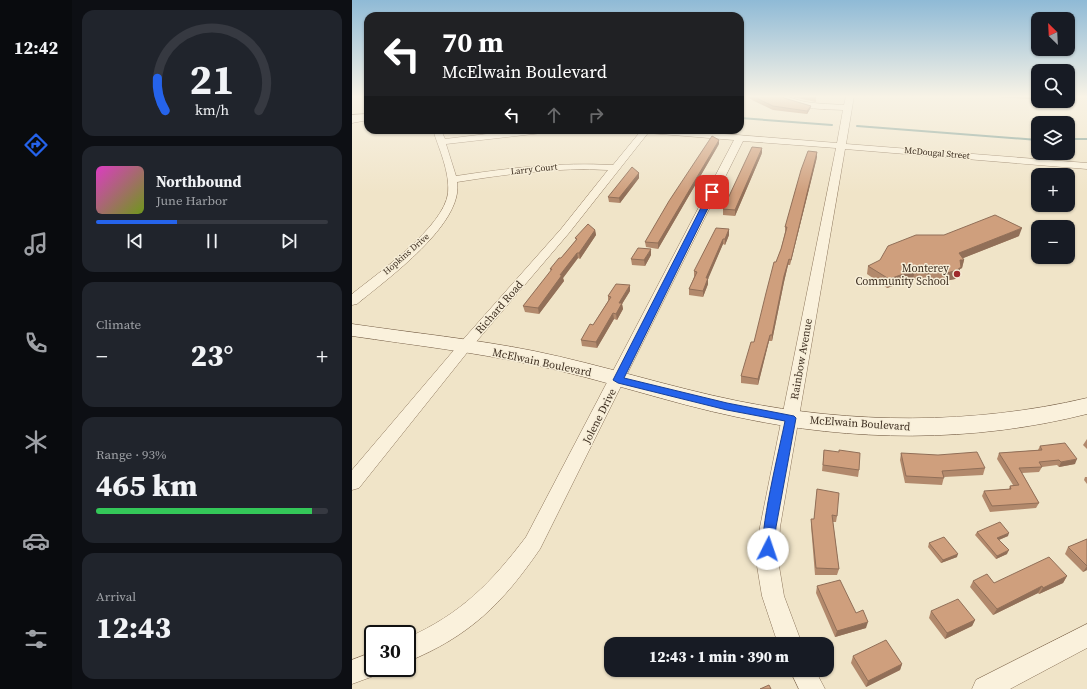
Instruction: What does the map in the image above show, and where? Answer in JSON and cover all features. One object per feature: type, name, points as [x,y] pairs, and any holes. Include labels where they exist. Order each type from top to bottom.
[{"type":"street","name":"Rainbow Avenue","points":[[788,637],[773,596],[767,560],[770,527],[843,128]]},
{"type":"street","name":"Hopkins Drive","points":[[352,301],[433,231],[451,204],[453,194],[452,180],[438,134]]},
{"type":"street","points":[[441,142],[508,134]]},
{"type":"street","name":"Richard Road","points":[[352,483],[465,346],[540,260],[643,134]]},
{"type":"street","name":"McDougal Street","points":[[693,134],[1087,166]]},
{"type":"street","name":"Jolene Drive","points":[[416,646],[433,639],[468,617],[510,576],[533,543],[618,380],[740,138]]},
{"type":"street","name":"Larry Court","points":[[452,180],[515,170],[546,167],[578,166],[616,168]]},
{"type":"street","name":"McElwain Boulevard","points":[[352,330],[465,346],[533,358],[725,406],[791,418],[875,426],[965,426],[999,423],[1087,406]]},
{"type":"street","points":[[985,689],[1087,635]]},
{"type":"street","points":[[352,672],[364,667]]},
{"type":"street","points":[[806,677],[812,689]]},
{"type":"building","points":[[712,136],[719,140],[658,243],[645,242],[669,201]]},
{"type":"building","points":[[752,147],[762,148],[735,210],[723,209]]},
{"type":"building","points":[[808,151],[817,152],[791,260],[789,259],[784,276],[772,335],[770,335],[758,379],[741,376],[751,342],[754,342],[774,262],[776,262],[781,249],[787,227],[785,227]]},
{"type":"building","points":[[632,167],[639,173],[619,198],[608,197]]},
{"type":"building","points":[[995,215],[1022,228],[959,253],[964,260],[960,260],[961,267],[957,270],[947,273],[930,272],[928,274],[915,270],[889,279],[868,266],[880,260],[888,246],[916,235],[944,235]]},
{"type":"building","points":[[588,224],[595,230],[579,253],[577,253],[560,275],[562,275],[538,308],[523,306],[552,269],[550,269],[559,258],[561,258],[577,239],[575,238]]},
{"type":"building","points":[[716,228],[729,229],[706,278],[708,278],[703,291],[689,289],[697,272],[694,271]]},
{"type":"building","points":[[638,248],[651,249],[644,260],[631,259]]},
{"type":"building","points":[[616,284],[630,285],[619,303],[622,303],[616,314],[613,313],[596,342],[581,340],[590,324],[593,325],[611,297],[608,296]]},
{"type":"building","points":[[1065,443],[1077,459],[1061,462],[1059,460],[1039,462],[1042,467],[1019,468],[1039,503],[992,506],[984,491],[1011,489],[1010,486],[1019,485],[999,453],[1042,450],[1040,446]]},
{"type":"building","points":[[824,450],[839,452],[839,450],[860,453],[859,470],[823,465]]},
{"type":"building","points":[[977,452],[985,468],[942,471],[944,478],[906,476],[901,453],[938,455]]},
{"type":"building","points":[[817,489],[839,493],[837,516],[832,515],[839,569],[816,568],[811,519],[814,519]]},
{"type":"building","points":[[1000,522],[1009,533],[997,538],[1009,550],[997,556],[977,532]]},
{"type":"building","points":[[944,537],[958,554],[943,560],[929,543]]},
{"type":"building","points":[[1087,539],[1087,566],[1068,547]]},
{"type":"building","points":[[1049,557],[1067,576],[1043,588],[1042,586],[997,609],[973,581],[987,574],[994,583]]},
{"type":"building","points":[[840,580],[856,613],[863,610],[868,622],[837,631],[817,586]]},
{"type":"building","points":[[958,599],[975,620],[947,633],[931,611]]},
{"type":"building","points":[[886,640],[902,664],[868,681],[853,656]]},
{"type":"building","points":[[769,685],[771,689],[760,689]]},
{"type":"waterway","points":[[885,128],[1031,139]]},
{"type":"waterway","points":[[1075,139],[1087,139]]},
{"type":"place","name":"Monterey Community School","points":[[957,274]]},
{"type":"route","points":[[712,192],[618,380],[739,409],[791,418],[770,527],[768,549]]}]
